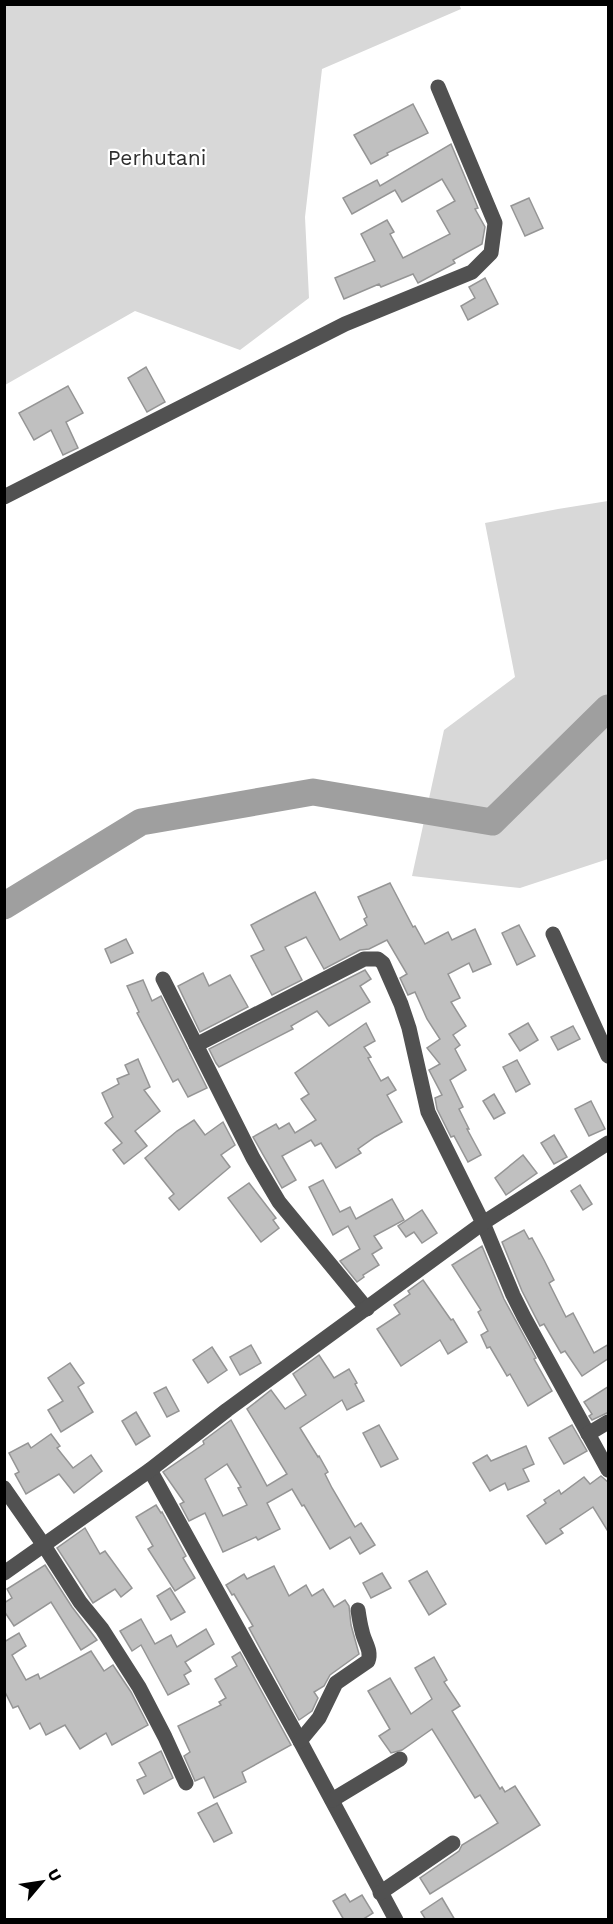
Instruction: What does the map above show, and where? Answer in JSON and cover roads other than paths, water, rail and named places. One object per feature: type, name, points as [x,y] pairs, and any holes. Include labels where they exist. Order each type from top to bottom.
[{"type":"street","points":[[4,497],[345,324],[472,272],[491,253],[495,223],[438,87]]},
{"type":"street","points":[[553,934],[609,1056]]},
{"type":"street","points":[[196,1045],[364,959],[378,959],[383,963],[409,1028],[428,1112],[483,1223],[513,1295],[609,1470]]},
{"type":"street","points":[[163,979],[253,1158],[279,1202],[367,1308]]},
{"type":"street","points":[[4,1573],[150,1470],[227,1410],[483,1223],[609,1143]]},
{"type":"street","points":[[588,1434],[609,1422]]},
{"type":"street","points":[[150,1470],[396,1920]]},
{"type":"street","points":[[4,1488],[80,1602],[102,1629],[139,1687],[186,1783]]},
{"type":"street","points":[[300,1741],[319,1719],[336,1683],[368,1661],[370,1656],[362,1634],[358,1610]]},
{"type":"street","points":[[332,1800],[400,1759]]},
{"type":"street","points":[[380,1893],[453,1843]]},
{"type":"waterway","points":[[4,906],[141,822],[313,792],[492,822],[608,708]]},
{"type":"park label","name":"Perhutani","points":[[157,158]]}]
